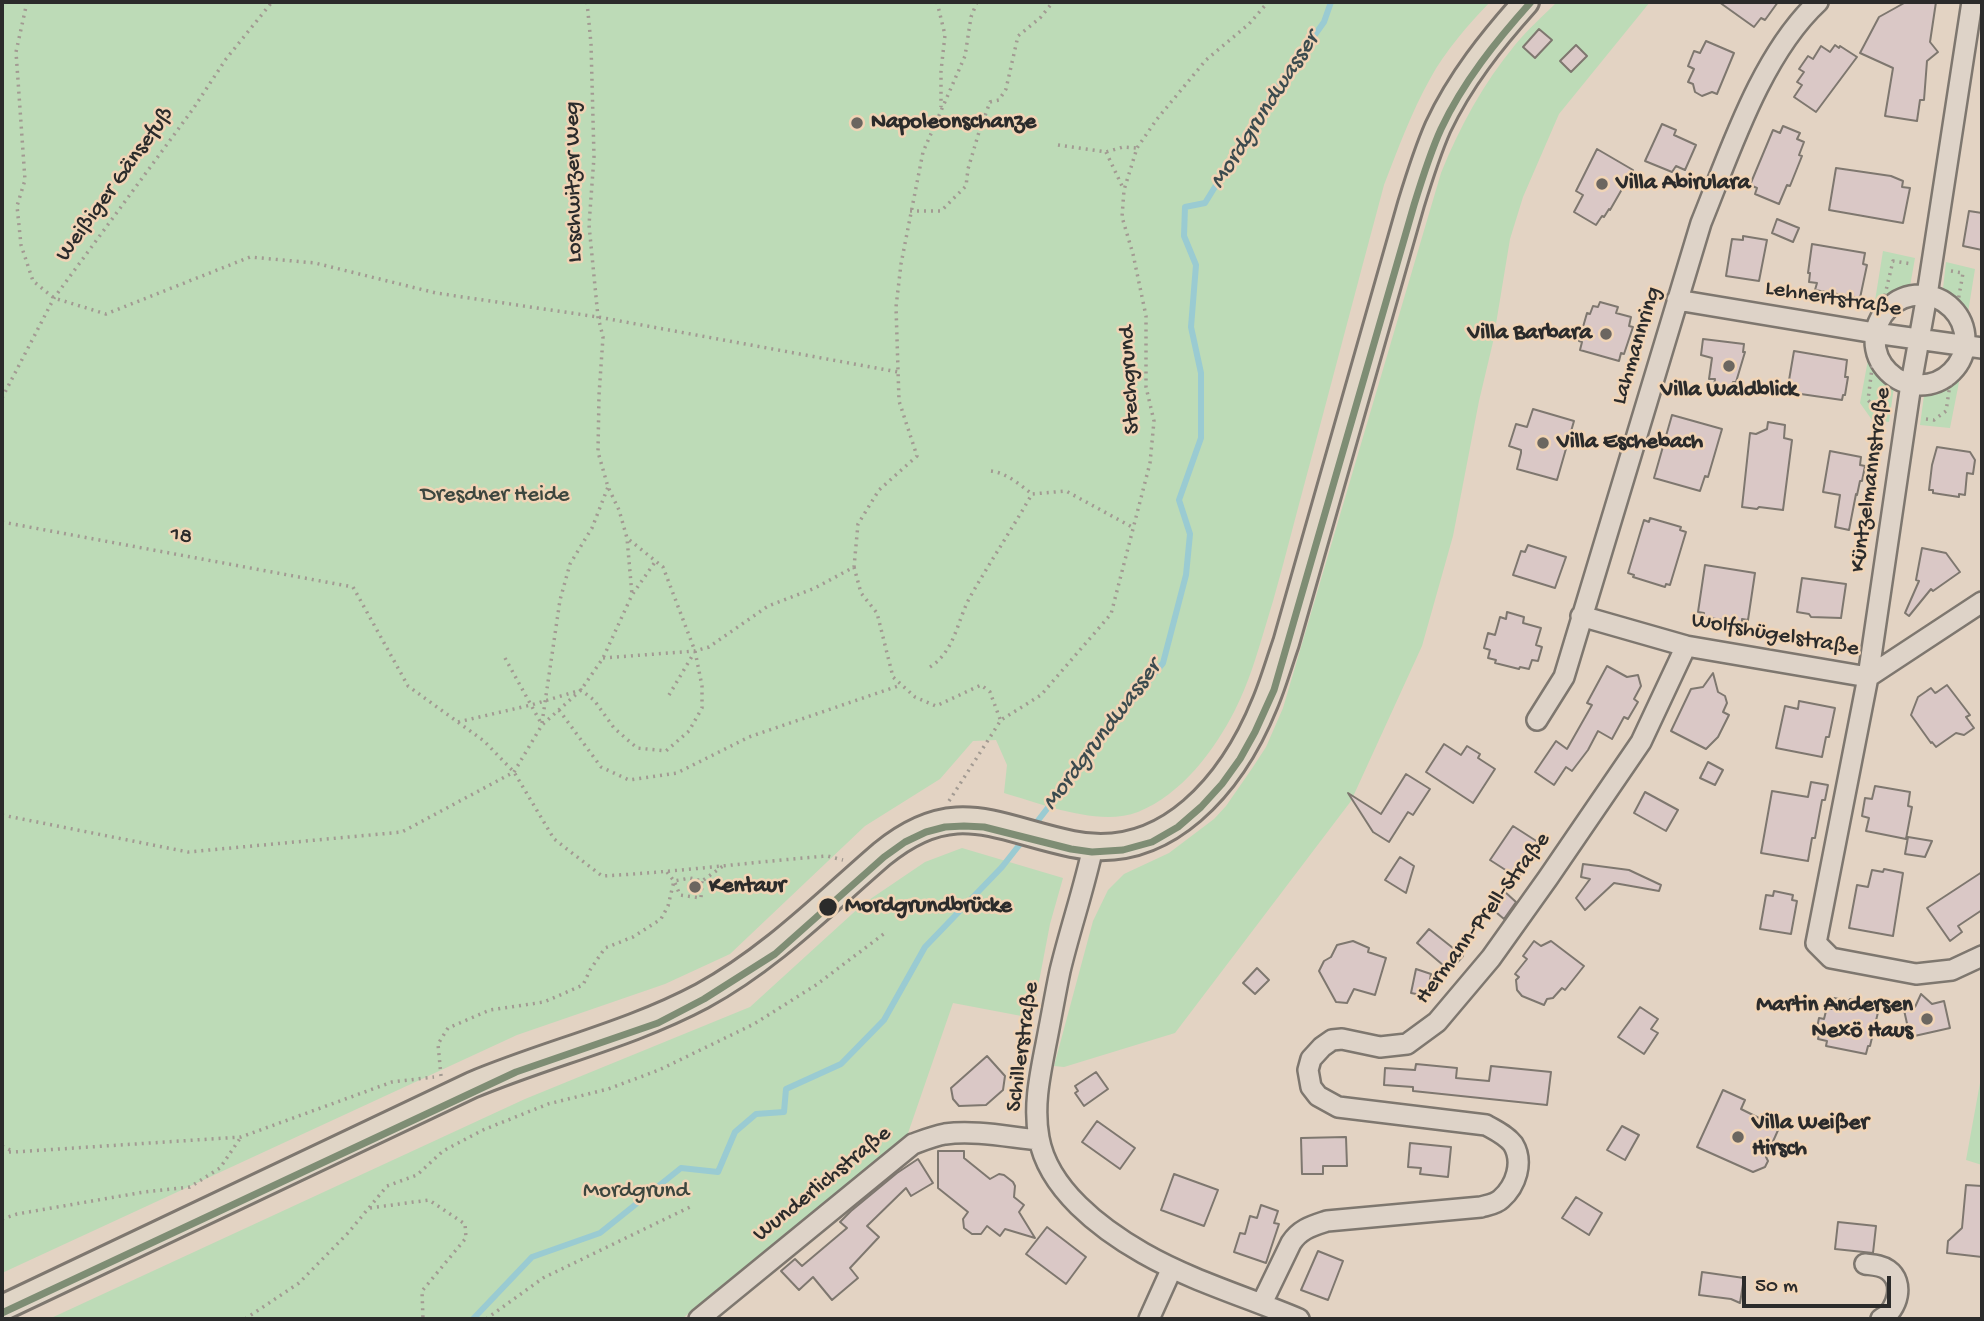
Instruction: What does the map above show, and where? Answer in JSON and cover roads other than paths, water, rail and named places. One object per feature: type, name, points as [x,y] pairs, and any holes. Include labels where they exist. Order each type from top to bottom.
[{"type":"main road","points":[[2,1308],[472,1085],[655,1019],[701,996],[772,951],[899,840],[920,829],[957,820],[985,821],[1082,846],[1116,847],[1136,844],[1163,833],[1184,818],[1227,772],[1249,737],[1265,703],[1286,643],[1423,164],[1438,126],[1459,88],[1502,28],[1526,2]]},
{"type":"street","name":"Lahmannring","points":[[1537,720],[1564,677],[1701,223],[1763,77],[1802,16],[1818,2]]},
{"type":"street","name":"Küntzelmannstraße","points":[[1972,2],[1918,338],[1868,677],[1816,943],[1831,958],[1916,974],[1952,970],[1982,956]]},
{"type":"street","points":[[1915,295],[1927,295],[1943,301],[1956,313],[1973,346],[1952,371],[1940,380],[1926,385],[1911,384],[1898,380],[1887,371],[1880,360],[1876,334],[1885,312],[1893,303],[1915,295]]},
{"type":"street","name":"Lehnertstraße","points":[[1677,300],[1876,334],[1973,346]]},
{"type":"street","name":"Wolfshügelstraße","points":[[1581,616],[1686,646],[1868,677],[1982,602]]},
{"type":"street","name":"Hermann-Prell-Straße","points":[[1262,1303],[1291,1243],[1306,1227],[1327,1221],[1481,1207],[1502,1198],[1509,1189],[1518,1170],[1518,1159],[1514,1145],[1499,1132],[1486,1125],[1338,1107],[1318,1096],[1311,1087],[1308,1070],[1311,1059],[1332,1040],[1342,1039],[1380,1047],[1407,1044],[1437,1022],[1452,1006],[1491,958],[1641,742],[1686,646]]},
{"type":"street","name":"Schillerstraße","points":[[1082,846],[1038,1087],[1036,1111],[1039,1140],[1046,1159],[1055,1176],[1083,1211],[1132,1246],[1172,1268],[1299,1319]]},
{"type":"street","name":"Wunderlichstraße","points":[[699,1319],[913,1144],[948,1133],[1039,1140]]},
{"type":"street","points":[[1865,1264],[1881,1266],[1890,1271],[1897,1281],[1898,1294],[1893,1309],[1881,1319]]},
{"type":"street","points":[[1149,1319],[1172,1268]]},
{"type":"waterway","name":"Mordgrundwasser","points":[[1033,827],[1163,663],[1186,575],[1190,534],[1179,500],[1201,438],[1201,373],[1191,327],[1196,265],[1184,236],[1185,207],[1205,203],[1270,98],[1324,22],[1331,2]]},
{"type":"waterway","name":"Mordgrundwasser","points":[[473,1319],[532,1257],[600,1233],[681,1168],[718,1172],[735,1132],[756,1114],[784,1112],[786,1089],[841,1064],[884,1020],[925,947],[1002,867],[1024,839]]},
{"type":"place","name":"Napoleonschanze","points":[[857,123]]},
{"type":"place","name":"Villa Abirulara","points":[[1602,184]]},
{"type":"place","name":"Villa Barbara","points":[[1606,334]]},
{"type":"place","name":"Villa Waldblick","points":[[1729,366]]},
{"type":"place","name":"Villa Eschebach","points":[[1543,443]]},
{"type":"place","name":"Kentaur","points":[[695,887]]},
{"type":"place","name":"Mordgrundbrücke","points":[[828,907]]},
{"type":"place","name":"Martin Andersen Nexö Haus","points":[[1927,1019]]},
{"type":"place","name":"Villa Weißer Hirsch","points":[[1738,1137]]},
{"type":"park label","name":"Dresdner Heide","points":[[495,496]]},
{"type":"park label","name":"Mordgrund","points":[[636,1192]]}]
